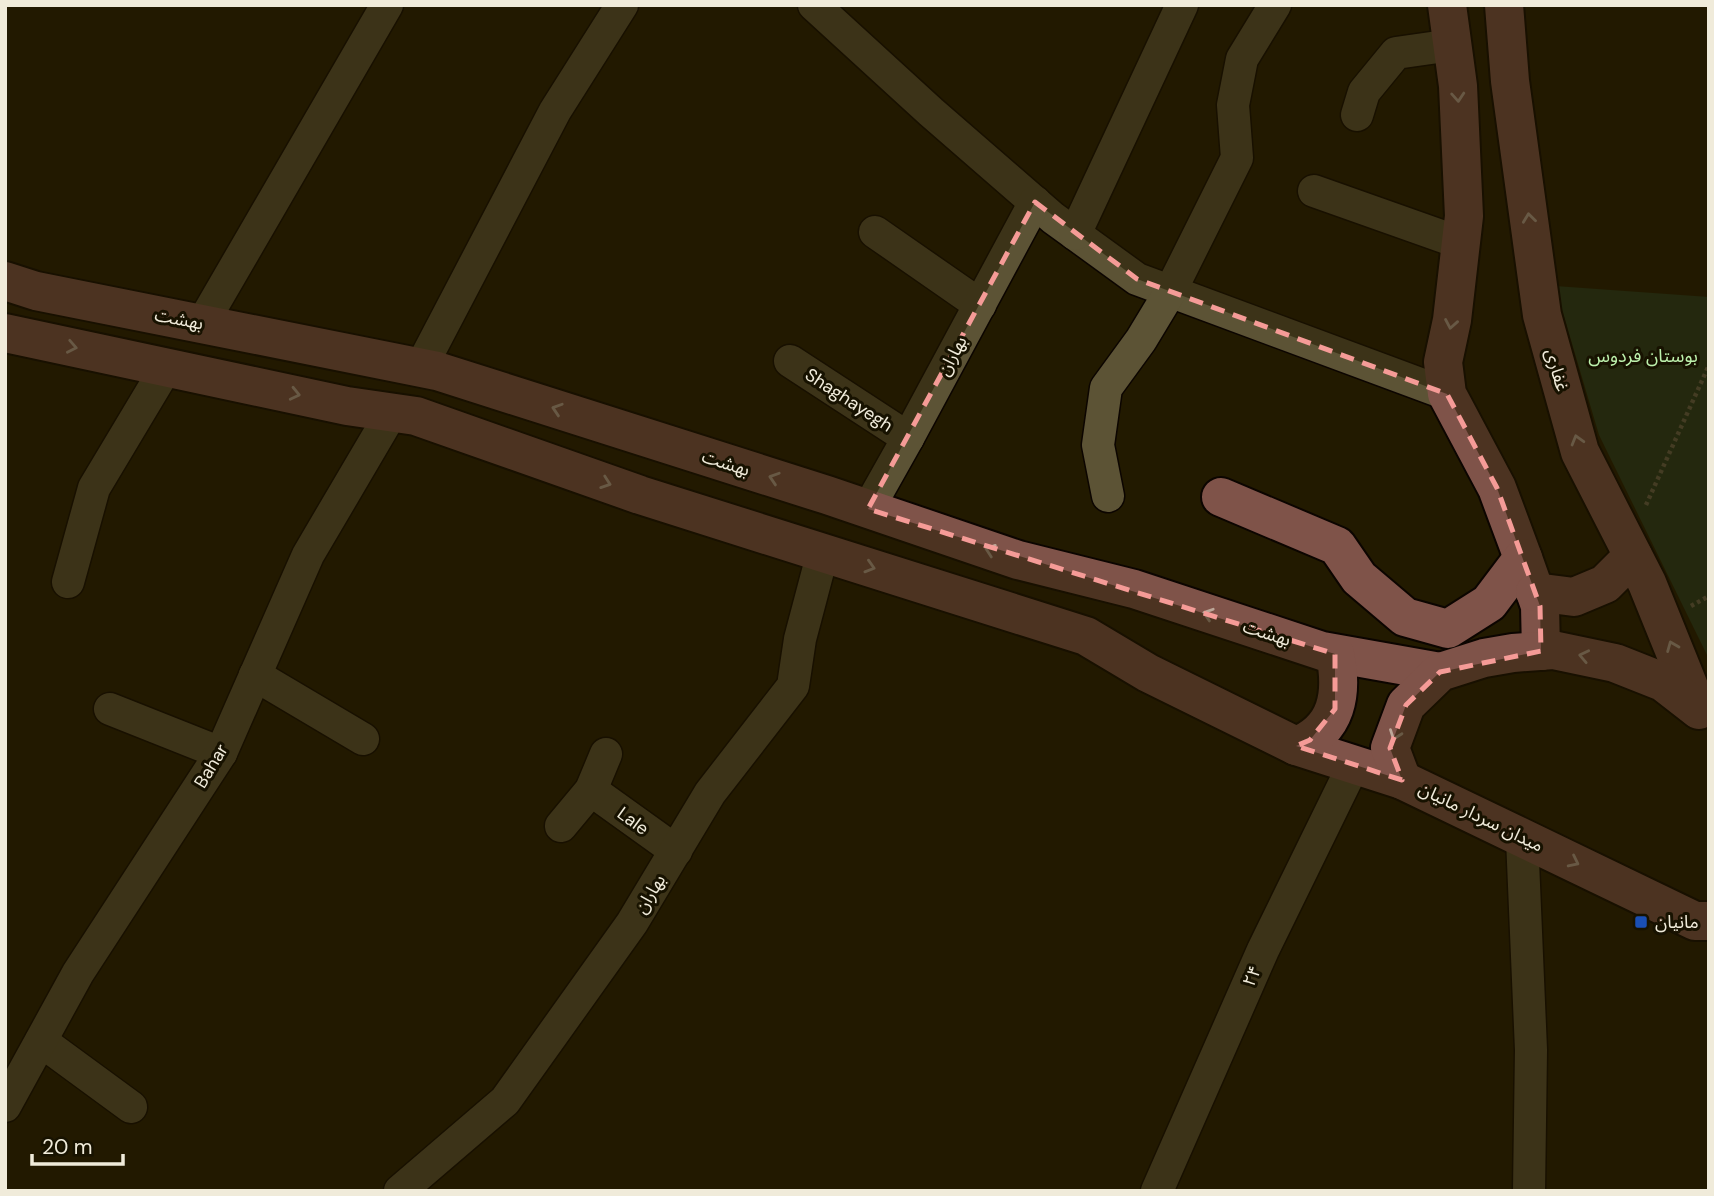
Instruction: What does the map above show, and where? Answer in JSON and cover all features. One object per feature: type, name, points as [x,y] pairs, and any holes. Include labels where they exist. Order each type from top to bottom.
[{"type":"main road","points":[[1447,5],[1458,86],[1464,216],[1452,320],[1443,362],[1447,394],[1497,488],[1529,575],[1540,606],[1541,651]]},
{"type":"main road","name":"غفاری","points":[[1504,5],[1510,81],[1542,315],[1580,452],[1647,583],[1703,714]]},
{"type":"main road","name":"بهشت","points":[[5,281],[36,291],[421,367],[868,509],[1018,560],[1134,589],[1322,651],[1440,672]]},
{"type":"main road","points":[[5,332],[347,406],[416,416],[640,495],[1086,636],[1148,673],[1296,746],[1402,780]]},
{"type":"main road","points":[[1221,497],[1337,547],[1359,578],[1405,617],[1448,629],[1529,575]]},
{"type":"main road","points":[[1529,575],[1574,597],[1605,584],[1628,547]]},
{"type":"main road","name":"میدان سردار مانیان","points":[[1703,714],[1663,681],[1615,663],[1553,650],[1541,651],[1484,658],[1440,672],[1406,705],[1390,748],[1402,780],[1704,922]]},
{"type":"main road","points":[[1296,746],[1310,740],[1321,730],[1335,709],[1339,676],[1335,654]]},
{"type":"street","points":[[202,324],[387,5]]},
{"type":"street","points":[[421,367],[555,111],[622,5]]},
{"type":"street","points":[[814,5],[1035,202],[1137,279],[1447,394]]},
{"type":"street","points":[[1075,234],[1182,5]]},
{"type":"street","points":[[1108,496],[1097,445],[1106,388],[1141,340],[1170,292],[1237,158],[1233,105],[1242,59],[1275,5]]},
{"type":"street","points":[[1357,115],[1364,92],[1396,53],[1452,45]]},
{"type":"street","points":[[1314,191],[1461,243]]},
{"type":"street","name":"بهاران","points":[[868,509],[1035,202]]},
{"type":"street","points":[[875,232],[980,304]]},
{"type":"street","name":"Shaghayegh","points":[[790,361],[908,438]]},
{"type":"street","points":[[68,582],[94,488],[167,366]]},
{"type":"street","name":"Bahar","points":[[6,1102],[78,973],[221,752],[308,555],[393,412]]},
{"type":"street","name":"بهاران","points":[[400,1191],[505,1101],[632,923],[710,793],[793,686],[800,639],[823,552]]},
{"type":"street","points":[[255,675],[363,739]]},
{"type":"street","points":[[110,709],[221,752]]},
{"type":"street","points":[[561,826],[591,790],[606,754]]},
{"type":"street","name":"۲۴","points":[[1157,1191],[1263,950],[1353,764]]},
{"type":"street","name":"Lale","points":[[591,790],[676,851]]},
{"type":"street","points":[[1522,838],[1531,1050],[1529,1191]]},
{"type":"street","points":[[41,1041],[131,1107]]},
{"type":"path","points":[[1628,547],[1709,365]]},
{"type":"highlighted area","points":[[1035,202],[1137,279],[1447,394],[1497,488],[1540,606],[1541,651],[1440,672],[1406,705],[1390,748],[1402,780],[1296,746],[1310,740],[1335,709],[1335,654],[868,509]]},
{"type":"green space","name":"بوستان فردوس","points":[[1555,286],[1709,297],[1709,659],[1599,435]]},
{"type":"place","name":"مانیان","points":[[1641,922]]}]
